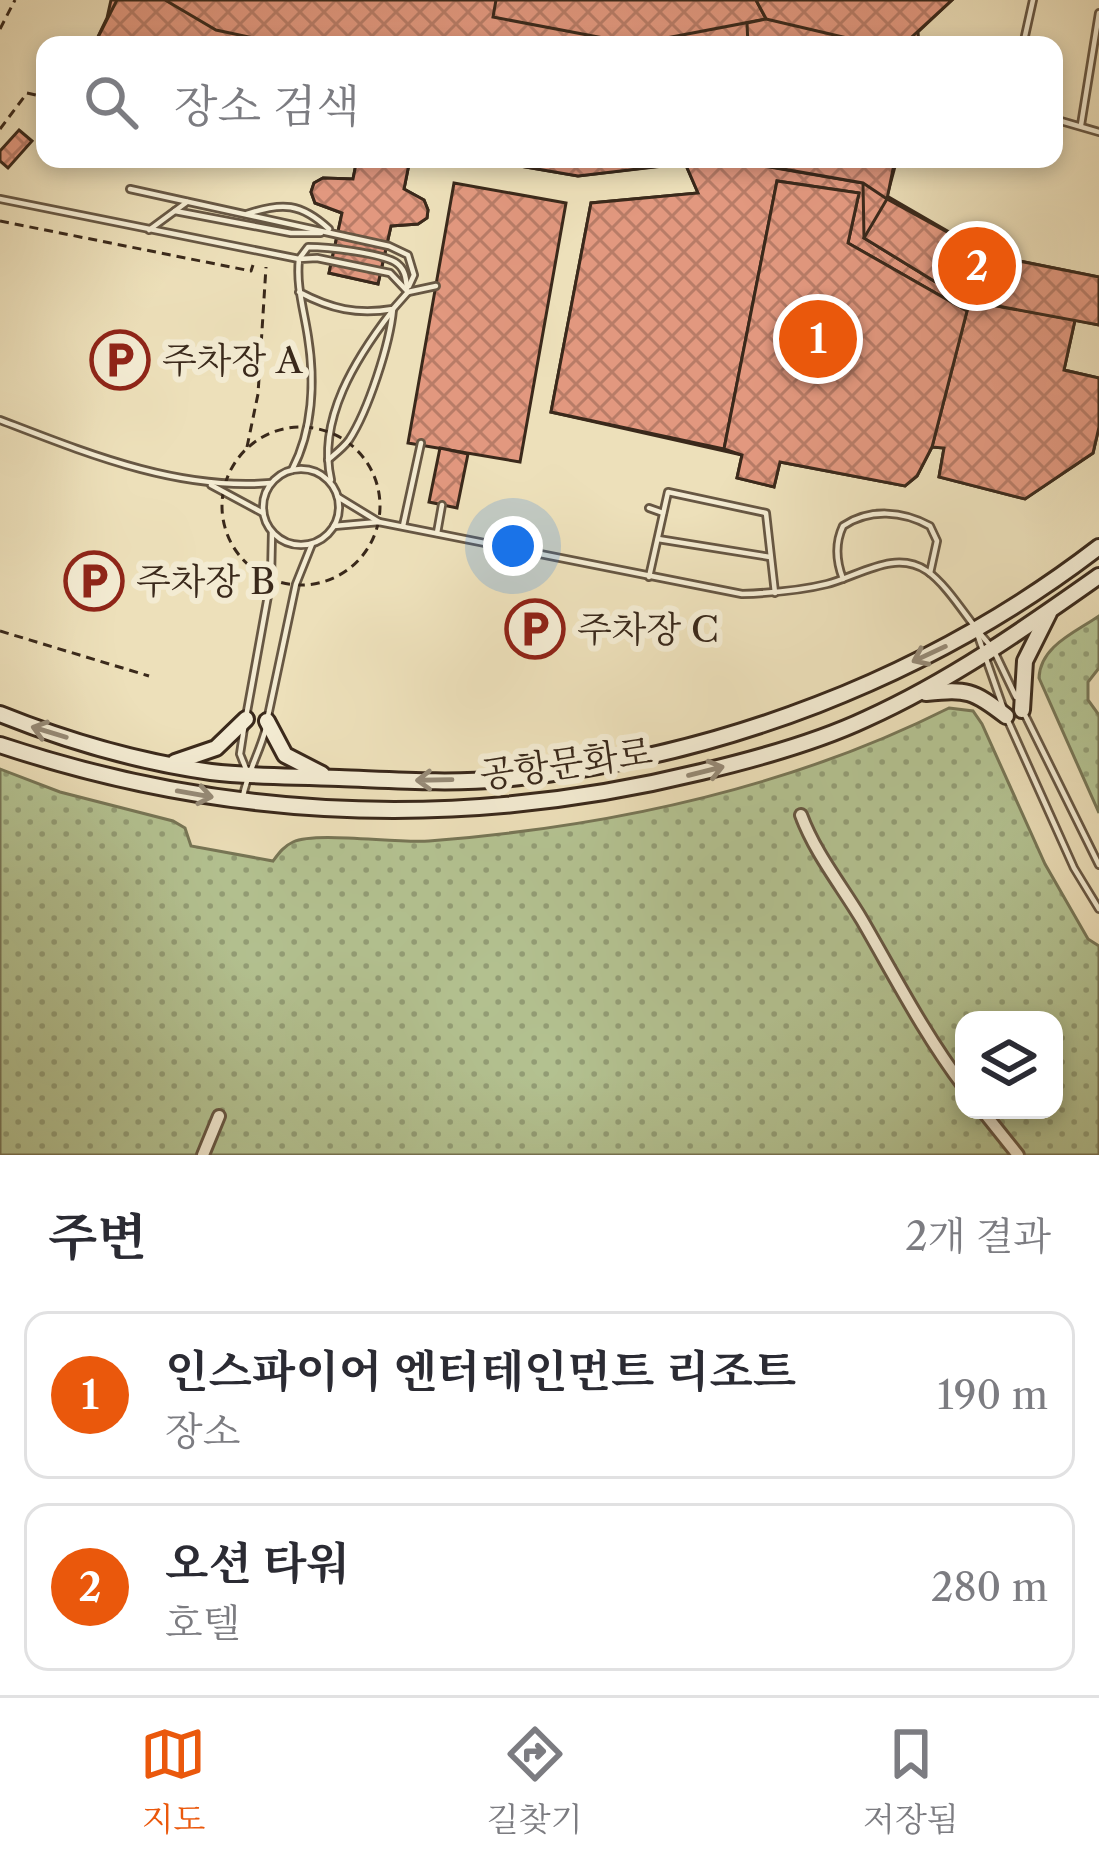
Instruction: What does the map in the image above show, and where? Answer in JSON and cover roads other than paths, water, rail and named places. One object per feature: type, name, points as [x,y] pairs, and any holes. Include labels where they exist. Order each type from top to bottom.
[{"type":"street","name":"공항문화로","points":[[0,715],[167,764],[248,774],[501,779],[621,761],[743,730],[838,697],[976,631],[1099,547]]},
{"type":"street","name":"공항문화로","points":[[0,745],[85,774],[316,809],[419,812],[632,789],[764,755],[863,721],[988,652],[1099,576]]},
{"type":"street","points":[[1022,710],[1024,661],[1050,611]]},
{"type":"street","points":[[915,694],[966,689],[1006,716]]},
{"type":"street","points":[[167,764],[216,748],[246,719]]},
{"type":"street","points":[[267,721],[285,755],[332,778]]},
{"type":"street","points":[[801,815],[808,835],[860,917],[918,1024],[955,1075]]},
{"type":"street","points":[[203,1155],[219,1116]]},
{"type":"street","points":[[989,1119],[1018,1155]]},
{"type":"lane","points":[[1025,36],[1033,0]]},
{"type":"lane","points":[[1081,125],[1099,13]]},
{"type":"lane","points":[[1063,121],[1099,131]]},
{"type":"lane","points":[[130,189],[389,246],[408,255],[414,275],[408,292],[367,343],[329,432],[327,462],[338,496],[379,522]]},
{"type":"lane","points":[[0,199],[390,273],[408,292]]},
{"type":"lane","points":[[149,230],[187,202]]},
{"type":"lane","points":[[245,214],[275,205],[310,212],[333,233]]},
{"type":"lane","points":[[175,211],[291,233],[333,233]]},
{"type":"lane","points":[[263,513],[266,492],[292,470],[308,427],[311,377],[299,259],[308,248],[324,248],[395,262],[406,273],[408,292]]},
{"type":"lane","points":[[408,292],[436,286]]},
{"type":"lane","points":[[299,292],[349,312],[393,309]]},
{"type":"lane","points":[[327,462],[348,442],[392,328],[393,309]]},
{"type":"lane","points":[[0,420],[63,445],[211,485],[272,483]]},
{"type":"lane","points":[[403,526],[421,443]]},
{"type":"lane","points":[[292,470],[315,472],[332,485]]},
{"type":"lane","points":[[224,488],[263,513],[272,532],[271,579],[240,754],[248,774]]},
{"type":"lane","points":[[649,577],[668,492],[766,513],[775,593]]},
{"type":"lane","points":[[334,526],[338,496]]},
{"type":"lane","points":[[436,533],[442,505]]},
{"type":"lane","points":[[649,508],[663,513]]},
{"type":"lane","points":[[843,579],[838,537],[843,526],[873,514],[895,513],[930,526],[937,541],[930,573]]},
{"type":"lane","points":[[242,801],[248,774],[260,755],[296,584],[312,544],[334,526],[379,522],[742,594],[775,593],[843,579],[897,562],[930,573],[976,631],[1022,710],[1099,865]]},
{"type":"lane","points":[[272,532],[290,544],[312,544]]},
{"type":"lane","points":[[658,539],[771,557]]},
{"type":"lane","points":[[976,631],[988,652],[1006,716],[1074,868],[1099,909]]},
{"type":"place","name":"오션 타워","points":[[977,266]]},
{"type":"place","name":"인스파이어 엔터테인먼트 리조트","points":[[818,339]]},
{"type":"place","name":"주차장 A","points":[[120,360]]},
{"type":"place","name":"주차장 B","points":[[94,581]]},
{"type":"place","name":"주차장 C","points":[[535,629]]}]
